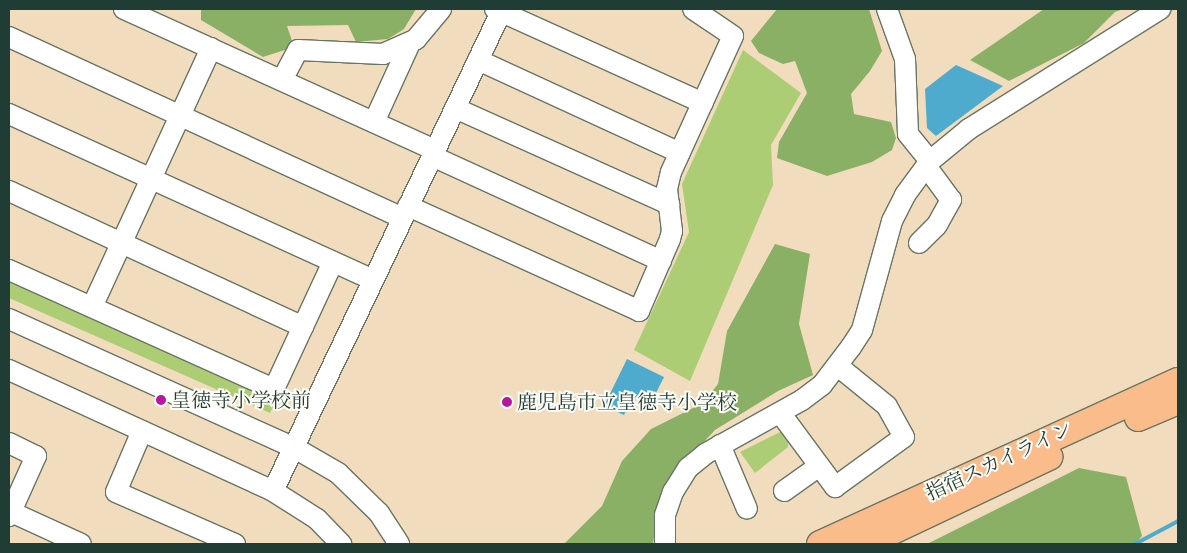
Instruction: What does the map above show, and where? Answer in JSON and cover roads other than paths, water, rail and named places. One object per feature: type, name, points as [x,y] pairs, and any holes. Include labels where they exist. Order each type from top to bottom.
[{"type":"main road","name":"指宿スカイライン","points":[[865,544],[1178,381]]},
{"type":"main road","name":"指宿スカイライン","points":[[820,544],[1058,443],[1178,401]]},
{"type":"street","points":[[124,9],[374,122],[434,153],[661,261]]},
{"type":"street","points":[[282,80],[295,54],[302,48],[372,55],[388,52],[410,43],[426,30],[441,9]]},
{"type":"street","points":[[9,37],[180,116],[640,311],[672,231],[668,181],[733,36],[693,9]]},
{"type":"street","points":[[887,9],[905,59],[908,134],[951,200],[937,225],[919,243]]},
{"type":"street","points":[[665,544],[665,515],[673,492],[688,468],[720,445],[781,414],[822,385],[838,366],[862,330],[892,221],[905,195],[928,164],[969,129],[1160,9]]},
{"type":"street","points":[[273,491],[478,60],[498,10],[703,103]]},
{"type":"street","points":[[374,122],[410,43]]},
{"type":"street","points":[[92,308],[211,48]]},
{"type":"street","points":[[478,60],[680,153]]},
{"type":"street","points":[[455,108],[669,204]]},
{"type":"street","points":[[9,114],[373,280]]},
{"type":"street","points":[[9,190],[303,327]]},
{"type":"street","points":[[9,270],[274,389],[333,262]]},
{"type":"street","points":[[9,319],[293,447],[338,473],[362,492],[380,513],[399,544]]},
{"type":"street","points":[[781,414],[834,487],[904,437],[887,406],[838,366]]},
{"type":"street","points":[[9,370],[273,491],[317,519],[341,544]]},
{"type":"street","points":[[142,431],[116,492],[234,544]]},
{"type":"street","points":[[9,442],[36,456],[9,513],[82,544]]},
{"type":"street","points":[[720,445],[748,509]]},
{"type":"street","points":[[784,491],[819,466]]},
{"type":"water","points":[[956,65],[1003,86],[936,136],[927,128],[925,89]]},
{"type":"water","points":[[627,359],[664,377],[650,405],[633,397],[624,415],[604,406]]},
{"type":"waterway","points":[[1135,544],[1178,521]]},
{"type":"place","name":"皇徳寺小学校前","points":[[161,400]]},
{"type":"place","name":"鹿児島市立皇徳寺小学校","points":[[507,402]]}]
